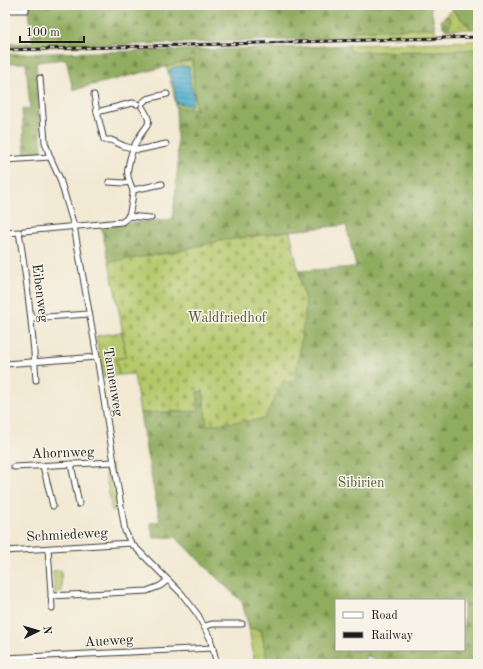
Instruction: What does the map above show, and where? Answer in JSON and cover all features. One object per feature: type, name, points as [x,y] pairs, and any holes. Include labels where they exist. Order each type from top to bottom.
[{"type":"street","points":[[5,10],[26,7]]},
{"type":"street","name":"Tannenweg","points":[[40,78],[45,142],[60,179],[74,226],[126,531],[131,544],[168,580],[198,615],[210,638],[217,664]]},
{"type":"street","points":[[140,105],[147,99],[167,94]]},
{"type":"street","points":[[94,95],[104,140],[111,140],[138,150],[166,144]]},
{"type":"street","points":[[5,233],[122,222],[126,220],[133,190],[129,182],[128,171],[132,149],[138,138],[148,126],[147,115],[140,105],[132,103],[97,112]]},
{"type":"street","points":[[5,160],[50,157]]},
{"type":"street","points":[[109,182],[129,182]]},
{"type":"street","points":[[133,190],[162,184]]},
{"type":"street","points":[[128,216],[151,218]]},
{"type":"street","name":"Eibenweg","points":[[21,231],[31,318],[36,380]]},
{"type":"street","points":[[31,318],[90,314]]},
{"type":"street","points":[[5,364],[97,356]]},
{"type":"street","name":"Ahornweg","points":[[14,467],[114,462]]},
{"type":"street","points":[[71,464],[79,504]]},
{"type":"street","points":[[43,466],[53,506]]},
{"type":"street","name":"Schmiedeweg","points":[[5,551],[131,544]]},
{"type":"street","points":[[48,549],[52,608]]},
{"type":"street","points":[[52,596],[147,591],[160,586],[168,580]]},
{"type":"street","points":[[205,626],[213,624],[242,624]]},
{"type":"street","name":"Aueweg","points":[[5,658],[213,648]]},
{"type":"green space","points":[[27,5],[430,5],[435,28],[353,31],[351,38],[5,48],[5,44],[33,43]]},
{"type":"green space","points":[[455,5],[478,5],[478,29],[472,29],[452,10]]},
{"type":"green space","points":[[452,10],[472,29],[446,30],[448,29],[449,17],[446,16]]},
{"type":"green space","points":[[446,16],[449,18],[451,23],[449,28],[446,30],[441,21]]},
{"type":"green space","points":[[435,28],[436,36],[351,38],[353,31]]},
{"type":"green space","points":[[478,41],[478,49],[444,51],[350,52],[349,45]]},
{"type":"green space","name":"Sibirien","points":[[349,45],[350,52],[444,51],[478,49],[478,664],[385,664],[365,655],[367,664],[268,664],[261,630],[249,628],[242,602],[175,537],[154,538],[150,523],[160,521],[140,413],[198,411],[197,392],[203,391],[264,419],[282,383],[306,306],[299,271],[356,267],[346,225],[220,241],[169,253],[109,262],[101,226],[173,219],[178,165],[176,107],[196,110],[192,60],[73,90],[66,59],[36,62],[42,153],[25,155],[22,110],[30,108],[26,63],[5,64],[5,54],[285,48]]},
{"type":"green space","points":[[192,60],[196,110],[176,107],[166,66]],"holes":[[[189,67],[191,86],[194,95],[190,106],[176,103],[175,90],[170,70]]]},
{"type":"green space","name":"Waldfriedhof","points":[[290,231],[306,306],[295,380],[282,383],[264,419],[207,425],[203,391],[197,392],[199,411],[140,413],[134,374],[119,375],[116,359],[126,357],[120,316],[109,262],[169,253],[220,241]]},
{"type":"green space","points":[[122,332],[126,357],[116,359],[119,375],[103,377],[96,336]]},
{"type":"green space","points":[[112,465],[120,510],[112,511],[104,466]]},
{"type":"green space","points":[[61,570],[62,592],[55,593],[53,571]]},
{"type":"green space","points":[[249,628],[261,630],[268,664],[255,664]]},
{"type":"water","points":[[182,66],[189,67],[191,86],[194,95],[191,106],[176,103],[175,90],[169,70]]},
{"type":"railway","points":[[5,50],[478,37]]}]
